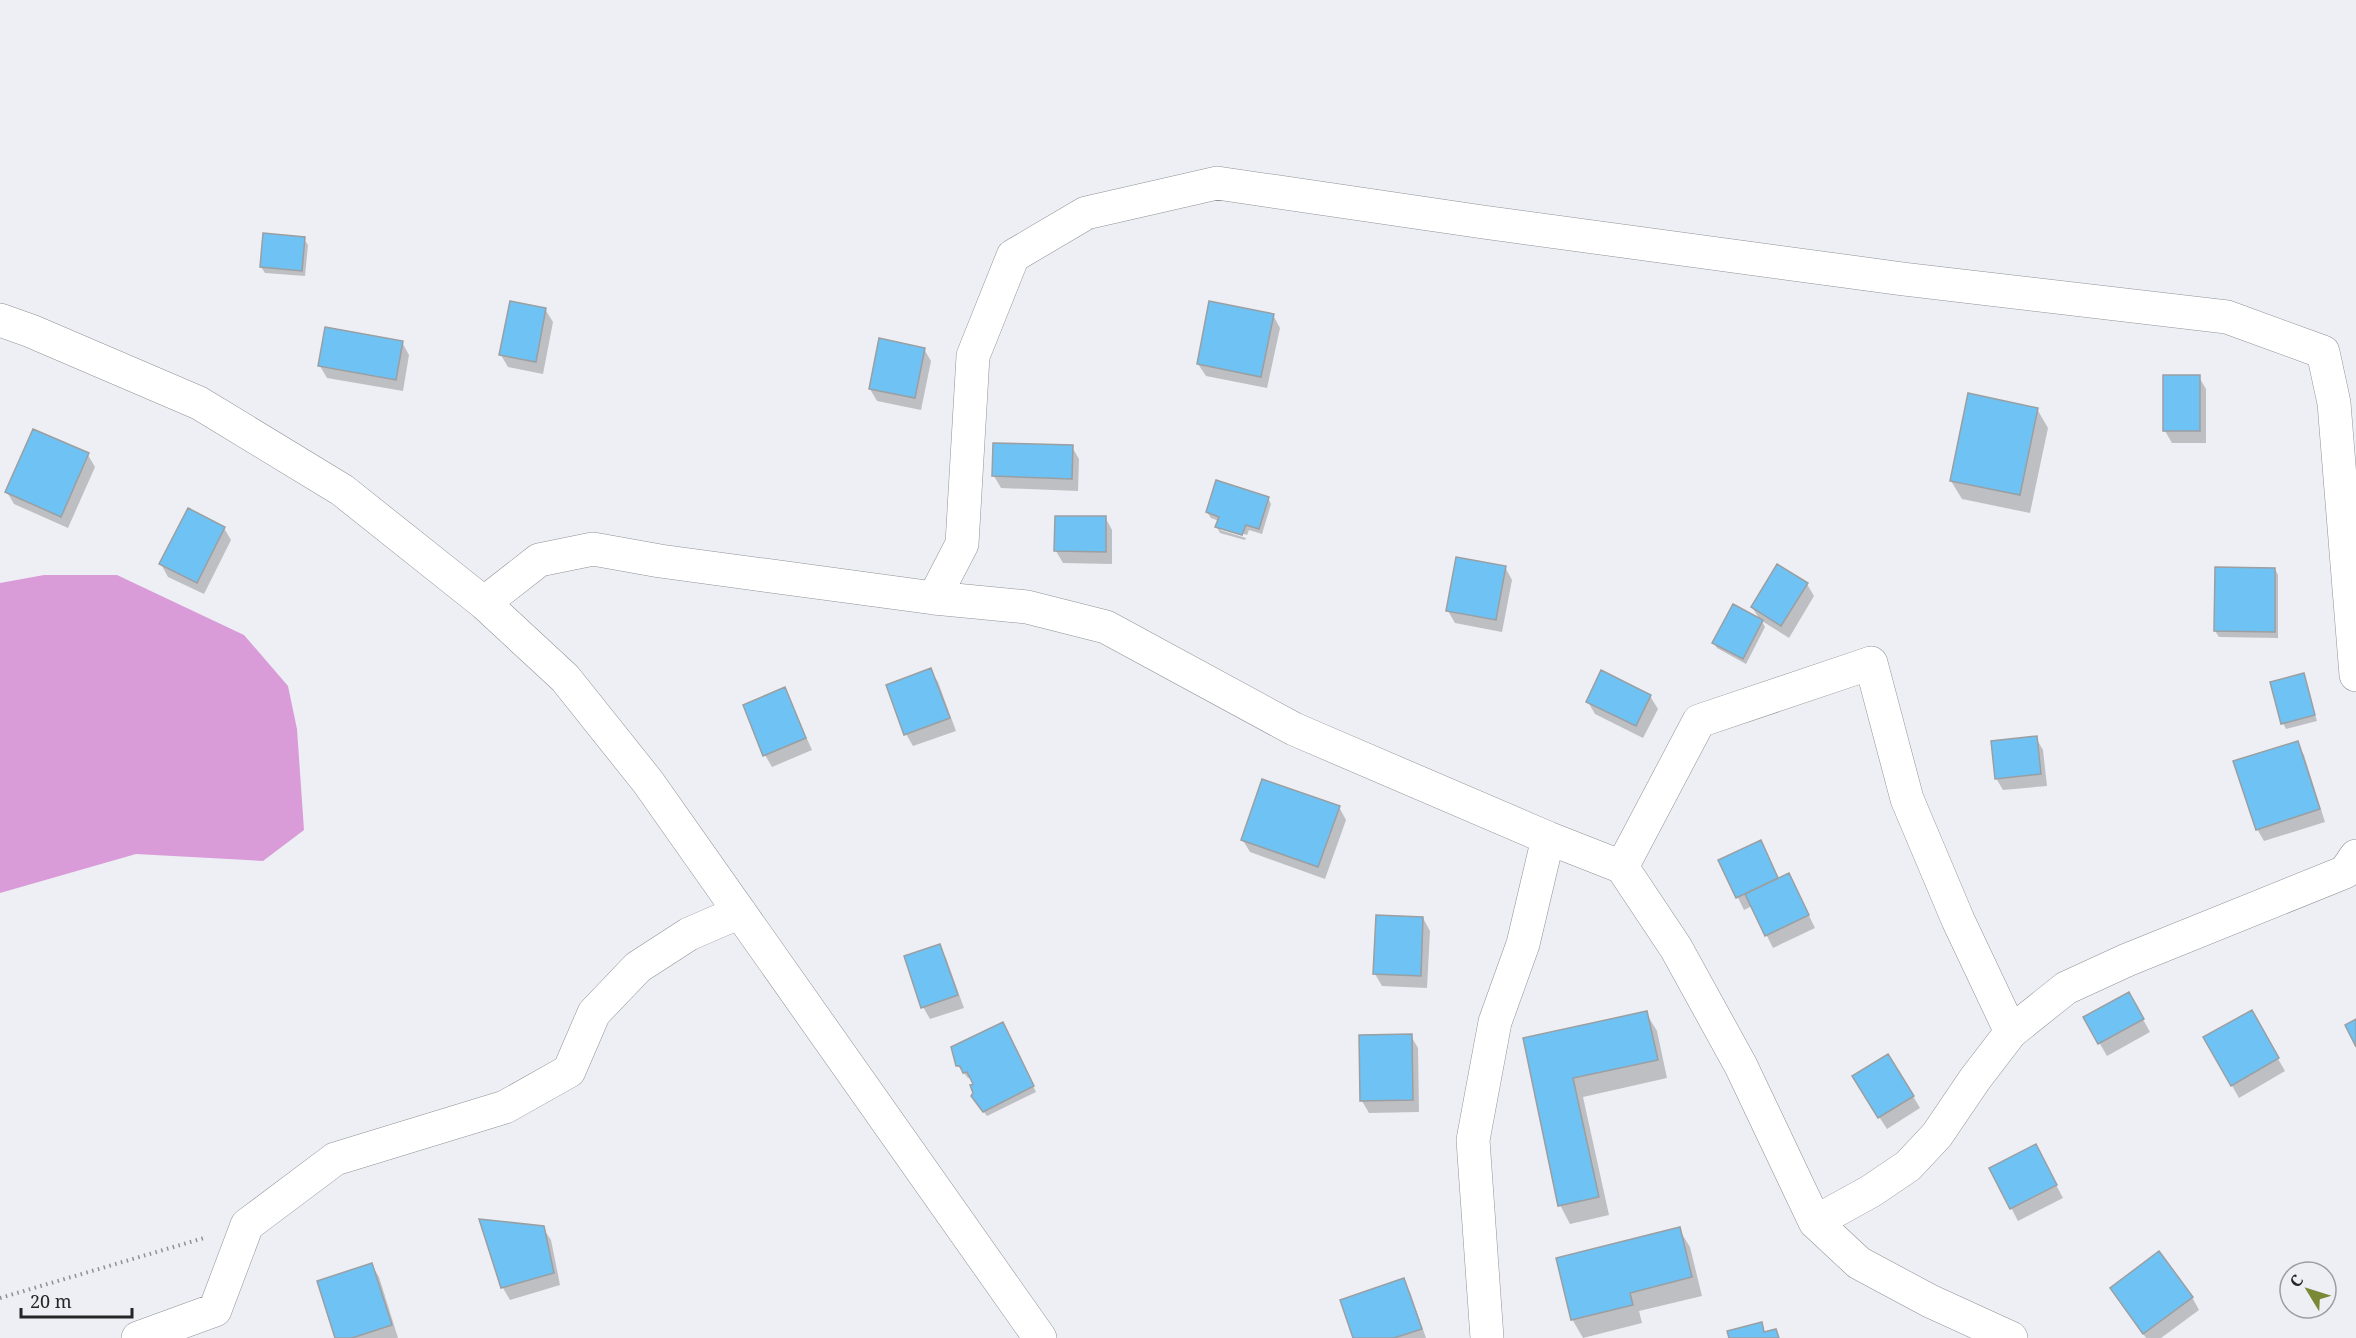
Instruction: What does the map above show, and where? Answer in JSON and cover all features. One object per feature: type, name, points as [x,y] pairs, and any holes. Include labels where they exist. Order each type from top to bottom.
[{"type":"street","points":[[934,598],[962,544],[973,356],[1013,256],[1086,213],[1217,183],[1494,224],[1903,279],[2227,317],[2323,351],[2334,403],[2356,675]]},
{"type":"street","points":[[0,320],[199,403],[342,489],[484,603],[565,678],[648,782],[1040,1338]]},
{"type":"street","points":[[484,603],[539,560],[593,549],[660,561],[934,598],[1027,607],[1106,627],[1294,729],[1548,838],[1622,867],[1676,948],[1741,1066],[1815,1222],[1859,1263],[1930,1301],[2011,1338]]},
{"type":"street","points":[[1622,867],[1699,721],[1871,663],[1907,799],[1958,920],[2011,1032]]},
{"type":"street","points":[[1487,1338],[1473,1140],[1495,1022],[1523,944],[1548,838]]},
{"type":"street","points":[[1815,1222],[1871,1191],[1908,1166],[1937,1135],[1975,1079],[2011,1032],[2066,988],[2127,960],[2345,872],[2356,856]]},
{"type":"street","points":[[138,1338],[215,1310],[247,1225],[335,1159],[505,1107],[569,1071],[594,1013],[638,967],[689,934],[741,912]]},
{"type":"path","points":[[0,1298],[247,1225]]},
{"type":"shaded area","points":[[44,575],[117,575],[244,635],[288,686],[297,729],[304,830],[263,861],[136,854],[0,893],[0,583]]},
{"type":"building","points":[[263,233],[305,237],[302,271],[260,267]]},
{"type":"building","points":[[510,301],[546,308],[536,362],[499,355]]},
{"type":"building","points":[[1209,301],[1274,314],[1261,377],[1197,364]]},
{"type":"building","points":[[325,327],[403,341],[396,380],[318,366]]},
{"type":"building","points":[[879,338],[925,348],[915,398],[869,389]]},
{"type":"building","points":[[2163,375],[2200,375],[2200,431],[2163,431]]},
{"type":"building","points":[[1968,393],[2038,408],[2020,495],[1950,481]]},
{"type":"building","points":[[33,429],[89,453],[61,517],[5,492]]},
{"type":"building","points":[[993,443],[1073,445],[1072,479],[992,476]]},
{"type":"building","points":[[1216,480],[1269,497],[1259,529],[1246,525],[1242,535],[1215,527],[1219,517],[1206,512]]},
{"type":"building","points":[[188,508],[225,527],[197,583],[159,564]]},
{"type":"building","points":[[1055,516],[1106,516],[1106,552],[1054,551]]},
{"type":"building","points":[[1456,557],[1506,566],[1496,620],[1446,611]]},
{"type":"building","points":[[1777,564],[1808,583],[1781,626],[1751,607]]},
{"type":"building","points":[[2215,567],[2275,568],[2275,632],[2214,631]]},
{"type":"building","points":[[1733,604],[1763,620],[1743,659],[1712,643]]},
{"type":"building","points":[[931,668],[950,718],[904,735],[886,685]]},
{"type":"building","points":[[1601,670],[1651,695],[1636,726],[1586,702]]},
{"type":"building","points":[[2304,673],[2315,715],[2281,724],[2270,682]]},
{"type":"building","points":[[785,687],[806,738],[763,756],[743,705]]},
{"type":"building","points":[[2037,736],[2041,774],[1995,779],[1991,741]]},
{"type":"building","points":[[2298,741],[2320,809],[2256,830],[2233,761]]},
{"type":"building","points":[[1262,779],[1340,806],[1318,867],[1241,840]]},
{"type":"building","points":[[1761,840],[1778,878],[1736,898],[1718,860]]},
{"type":"building","points":[[1789,873],[1809,915],[1765,936],[1745,894]]},
{"type":"building","points":[[1376,915],[1423,917],[1421,976],[1373,974]]},
{"type":"building","points":[[940,944],[958,995],[921,1008],[904,956]]},
{"type":"building","points":[[2129,992],[2144,1019],[2098,1044],[2083,1017]]},
{"type":"building","points":[[2252,1010],[2279,1058],[2231,1086],[2203,1037]]},
{"type":"building","points":[[1647,1011],[1658,1060],[1573,1078],[1599,1197],[1558,1206],[1523,1038]]},
{"type":"building","points":[[2356,1019],[2356,1047],[2345,1025]]},
{"type":"building","points":[[1003,1022],[1034,1086],[983,1112],[971,1096],[973,1093],[970,1085],[973,1084],[967,1072],[963,1073],[960,1066],[956,1066],[951,1047]]},
{"type":"building","points":[[1412,1034],[1413,1100],[1360,1101],[1359,1035]]},
{"type":"building","points":[[1888,1054],[1914,1096],[1878,1118],[1852,1076]]},
{"type":"building","points":[[2036,1144],[2057,1185],[2010,1209],[1989,1168]]},
{"type":"building","points":[[479,1219],[544,1226],[554,1273],[501,1288]]},
{"type":"building","points":[[1680,1227],[1692,1277],[1630,1293],[1633,1305],[1571,1320],[1556,1258]]},
{"type":"building","points":[[2159,1251],[2193,1297],[2143,1334],[2110,1288]]},
{"type":"building","points":[[372,1263],[392,1325],[352,1338],[335,1338],[317,1281]]},
{"type":"building","points":[[1404,1278],[1422,1329],[1394,1338],[1353,1338],[1340,1300]]},
{"type":"building","points":[[1762,1322],[1764,1332],[1776,1329],[1779,1338],[1729,1338],[1727,1331]]}]
